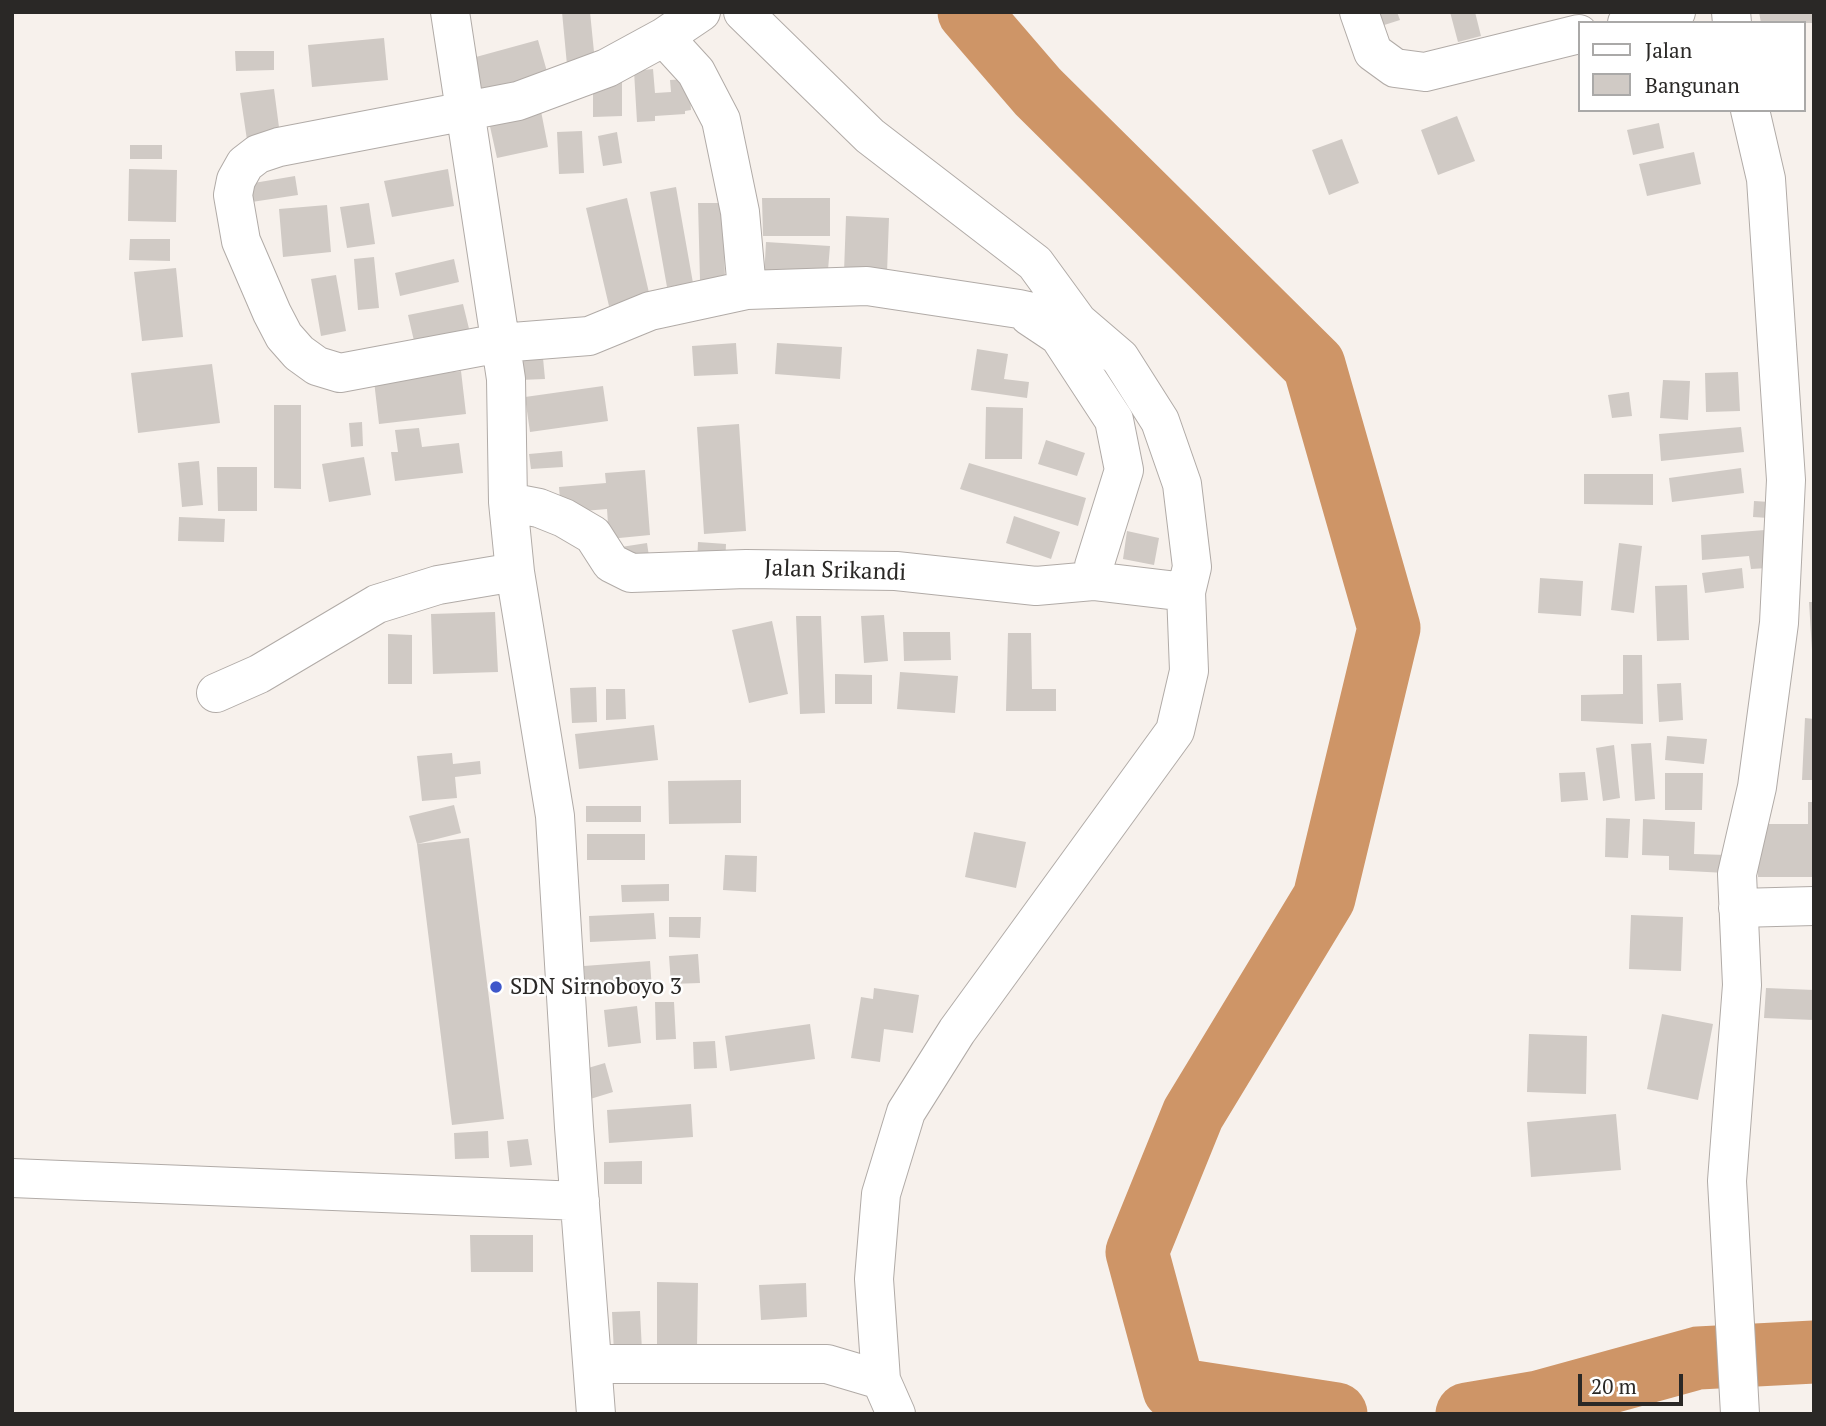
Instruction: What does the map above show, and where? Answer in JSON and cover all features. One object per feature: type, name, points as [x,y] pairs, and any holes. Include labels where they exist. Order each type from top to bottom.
[{"type":"street","points":[[450,12],[506,379],[508,502],[515,572],[555,817],[596,1414]]},
{"type":"street","points":[[701,12],[664,37],[607,68],[572,83],[518,101],[279,147],[258,154],[245,164],[236,180],[233,195],[241,240],[271,313],[284,336],[299,353],[317,366],[340,373],[500,343],[589,336],[650,311],[747,290],[867,286],[1019,309],[1078,322]]},
{"type":"street","points":[[743,12],[870,136],[1035,263],[1078,322],[1120,358],[1160,421],[1182,484],[1192,567],[1186,592],[1189,671],[1175,731],[957,1031],[906,1112],[881,1194],[874,1279],[881,1380],[896,1414]]},
{"type":"street","points":[[1359,12],[1373,52],[1395,68],[1425,72],[1577,34]]},
{"type":"street","points":[[1636,21],[1676,12]]},
{"type":"street","points":[[664,37],[696,72],[721,120],[740,212],[747,290]]},
{"type":"street","points":[[1740,1401],[1727,1181],[1742,985],[1737,874],[1757,787],[1779,623],[1786,480],[1766,179],[1750,112]]},
{"type":"street","points":[[1019,309],[1059,336],[1114,420],[1124,470],[1094,566],[1093,581]]},
{"type":"street","name":"Jalan Srikandi","points":[[508,502],[539,508],[564,518],[593,535],[611,563],[631,573],[746,569],[869,570],[1036,586],[1093,581],[1186,592]]},
{"type":"street","points":[[216,693],[259,674],[377,604],[438,585],[515,572]]},
{"type":"street","points":[[1738,908],[1814,906]]},
{"type":"street","points":[[12,1178],[580,1202]]},
{"type":"street","points":[[594,1364],[827,1364],[881,1380]]},
{"type":"building","points":[[562,12],[590,12],[595,62],[567,65]]},
{"type":"building","points":[[1376,12],[1397,12],[1400,20],[1381,26]]},
{"type":"building","points":[[1450,12],[1475,12],[1481,36],[1458,42]]},
{"type":"building","points":[[1759,12],[1814,12],[1814,23],[1761,21]]},
{"type":"building","points":[[384,38],[388,80],[312,87],[308,45]]},
{"type":"building","points":[[538,40],[548,75],[475,96],[465,60]]},
{"type":"building","points":[[235,51],[274,51],[274,70],[236,71]]},
{"type":"building","points":[[653,69],[655,93],[671,92],[670,80],[689,79],[691,110],[685,111],[685,114],[655,116],[655,121],[637,122],[634,71]]},
{"type":"building","points":[[593,81],[622,81],[622,116],[593,117]]},
{"type":"building","points":[[274,89],[280,135],[247,140],[240,93]]},
{"type":"building","points":[[541,111],[548,147],[497,158],[489,122]]},
{"type":"building","points":[[1457,116],[1475,161],[1438,175],[1421,130]]},
{"type":"building","points":[[1659,123],[1664,148],[1633,155],[1627,130]]},
{"type":"building","points":[[582,131],[584,173],[559,174],[557,132]]},
{"type":"building","points":[[617,132],[622,163],[603,166],[598,136]]},
{"type":"building","points":[[1342,139],[1359,183],[1329,195],[1312,150]]},
{"type":"building","points":[[130,145],[162,145],[162,159],[130,159]]},
{"type":"building","points":[[1694,152],[1701,184],[1647,196],[1639,164]]},
{"type":"building","points":[[129,169],[177,170],[176,222],[128,221]]},
{"type":"building","points":[[448,169],[454,206],[392,217],[384,181]]},
{"type":"building","points":[[295,176],[298,195],[245,203],[242,185]]},
{"type":"building","points":[[676,187],[693,283],[667,287],[650,192]]},
{"type":"building","points":[[627,198],[650,297],[609,306],[586,208]]},
{"type":"building","points":[[762,198],[830,198],[830,236],[763,236]]},
{"type":"building","points":[[369,203],[375,244],[347,248],[340,207]]},
{"type":"building","points":[[698,203],[723,203],[725,279],[700,280]]},
{"type":"building","points":[[327,205],[331,252],[283,257],[279,209]]},
{"type":"building","points":[[846,216],[889,218],[887,273],[844,272]]},
{"type":"building","points":[[130,239],[170,239],[170,261],[129,260]]},
{"type":"building","points":[[766,242],[830,246],[827,282],[764,278]]},
{"type":"building","points":[[374,257],[379,308],[358,310],[354,259]]},
{"type":"building","points":[[454,259],[459,282],[400,296],[395,273]]},
{"type":"building","points":[[176,268],[183,337],[142,341],[134,272]]},
{"type":"building","points":[[336,275],[346,331],[321,336],[311,279]]},
{"type":"building","points":[[463,304],[472,341],[417,354],[408,315]]},
{"type":"building","points":[[736,343],[738,374],[694,376],[692,346]]},
{"type":"building","points":[[777,343],[842,347],[840,379],[775,374]]},
{"type":"building","points":[[977,349],[1008,354],[1004,379],[1029,382],[1027,398],[971,390]]},
{"type":"building","points":[[543,358],[545,379],[519,380],[518,359]]},
{"type":"building","points":[[212,364],[220,423],[138,433],[131,373]]},
{"type":"building","points":[[461,371],[466,414],[379,424],[374,381]]},
{"type":"building","points":[[1738,372],[1740,411],[1706,412],[1705,373]]},
{"type":"building","points":[[1663,380],[1690,381],[1688,420],[1660,418]]},
{"type":"building","points":[[603,386],[608,421],[530,432],[525,397]]},
{"type":"building","points":[[1629,392],[1632,416],[1612,418],[1608,395]]},
{"type":"building","points":[[274,405],[301,405],[301,489],[274,488]]},
{"type":"building","points":[[986,407],[1023,408],[1022,459],[985,459]]},
{"type":"building","points":[[362,422],[363,446],[351,447],[349,423]]},
{"type":"building","points":[[739,424],[746,531],[704,534],[697,427]]},
{"type":"building","points":[[1741,427],[1744,452],[1661,461],[1659,434]]},
{"type":"building","points":[[419,428],[422,447],[459,443],[463,473],[395,481],[391,452],[398,452],[395,430]]},
{"type":"building","points":[[1046,440],[1085,453],[1077,476],[1038,464]]},
{"type":"building","points":[[562,451],[563,467],[531,469],[529,454]]},
{"type":"building","points":[[364,457],[371,495],[329,502],[322,464]]},
{"type":"building","points":[[199,461],[203,505],[182,507],[178,463]]},
{"type":"building","points":[[969,463],[1086,498],[1078,526],[960,489]]},
{"type":"building","points":[[217,467],[257,467],[257,511],[218,511]]},
{"type":"building","points":[[1741,468],[1744,493],[1672,502],[1669,478]]},
{"type":"building","points":[[645,470],[650,535],[609,539],[607,509],[561,513],[559,487],[606,483],[605,473]]},
{"type":"building","points":[[1584,474],[1653,474],[1653,505],[1584,504]]},
{"type":"building","points":[[1754,501],[1770,502],[1769,518],[1753,517]]},
{"type":"building","points":[[1014,516],[1060,532],[1051,559],[1006,543]]},
{"type":"building","points":[[179,517],[225,519],[224,542],[178,541]]},
{"type":"building","points":[[1765,530],[1768,568],[1751,569],[1749,556],[1702,560],[1701,535]]},
{"type":"building","points":[[1127,531],[1159,538],[1154,565],[1123,559]]},
{"type":"building","points":[[698,542],[726,544],[725,567],[697,564]]},
{"type":"building","points":[[647,543],[650,563],[621,547]]},
{"type":"building","points":[[1619,543],[1642,546],[1634,613],[1611,610]]},
{"type":"building","points":[[1742,568],[1744,588],[1705,593],[1702,573]]},
{"type":"building","points":[[1540,578],[1583,581],[1581,616],[1538,613]]},
{"type":"building","points":[[1687,585],[1689,640],[1657,641],[1655,586]]},
{"type":"building","points":[[1809,602],[1814,602],[1814,650],[1812,650]]},
{"type":"building","points":[[495,612],[498,672],[433,674],[431,614]]},
{"type":"building","points":[[884,615],[888,661],[864,663],[861,616]]},
{"type":"building","points":[[796,616],[821,616],[825,713],[800,714]]},
{"type":"building","points":[[772,621],[788,694],[749,703],[732,630]]},
{"type":"building","points":[[903,632],[950,632],[951,660],[904,661]]},
{"type":"building","points":[[1008,633],[1031,633],[1032,689],[1056,689],[1056,711],[1006,711]]},
{"type":"building","points":[[388,634],[412,635],[412,684],[388,684]]},
{"type":"building","points":[[1623,655],[1642,655],[1643,724],[1581,721],[1581,695],[1623,694]]},
{"type":"building","points":[[900,672],[958,676],[955,713],[897,709]]},
{"type":"building","points":[[835,674],[872,675],[872,704],[835,704]]},
{"type":"building","points":[[1681,683],[1683,720],[1659,722],[1657,684]]},
{"type":"building","points":[[596,687],[597,722],[572,723],[570,688]]},
{"type":"building","points":[[606,689],[625,689],[626,719],[606,720]]},
{"type":"building","points":[[1805,718],[1814,719],[1814,780],[1802,780]]},
{"type":"building","points":[[654,725],[658,760],[579,769],[575,734]]},
{"type":"building","points":[[1667,736],[1707,739],[1704,764],[1665,760]]},
{"type":"building","points":[[1651,743],[1655,799],[1635,801],[1631,744]]},
{"type":"building","points":[[1614,745],[1620,798],[1603,801],[1596,748]]},
{"type":"building","points":[[452,753],[453,764],[480,761],[481,774],[455,777],[457,798],[422,801],[417,756]]},
{"type":"building","points":[[1585,772],[1588,800],[1561,802],[1559,773]]},
{"type":"building","points":[[1665,773],[1703,773],[1702,810],[1665,810]]},
{"type":"building","points":[[741,780],[741,823],[669,824],[668,781]]},
{"type":"building","points":[[1808,802],[1814,802],[1814,877],[1758,877],[1757,824],[1808,824]]},
{"type":"building","points":[[454,805],[461,833],[417,844],[409,816]]},
{"type":"building","points":[[586,806],[641,806],[641,822],[586,822]]},
{"type":"building","points":[[1606,818],[1630,819],[1628,858],[1605,857]]},
{"type":"building","points":[[1643,819],[1695,822],[1694,854],[1727,855],[1726,873],[1669,870],[1669,856],[1642,855]]},
{"type":"building","points":[[974,832],[1026,842],[1016,888],[965,877]]},
{"type":"building","points":[[587,834],[645,834],[645,860],[587,860]]},
{"type":"building","points":[[469,838],[504,1119],[452,1125],[417,844]]},
{"type":"building","points":[[725,855],[757,856],[756,892],[723,890]]},
{"type":"building","points":[[669,884],[669,901],[622,902],[621,885]]},
{"type":"building","points":[[654,913],[656,939],[590,942],[589,916]]},
{"type":"building","points":[[1631,915],[1683,917],[1681,971],[1629,969]]},
{"type":"building","points":[[669,917],[701,917],[700,938],[669,937]]},
{"type":"building","points":[[698,954],[700,983],[671,984],[669,956]]},
{"type":"building","points":[[650,961],[652,991],[586,996],[584,966]]},
{"type":"building","points":[[874,988],[919,995],[913,1033],[884,1029],[880,1062],[851,1058],[861,997],[873,999]]},
{"type":"building","points":[[1766,988],[1814,990],[1814,1020],[1764,1018]]},
{"type":"building","points":[[655,1002],[674,1002],[676,1039],[656,1040]]},
{"type":"building","points":[[637,1006],[641,1043],[608,1047],[604,1010]]},
{"type":"building","points":[[1662,1014],[1713,1024],[1698,1100],[1647,1089]]},
{"type":"building","points":[[810,1024],[815,1059],[730,1071],[725,1036]]},
{"type":"building","points":[[1529,1034],[1587,1036],[1586,1094],[1527,1092]]},
{"type":"building","points":[[715,1041],[717,1068],[694,1069],[693,1042]]},
{"type":"building","points":[[605,1063],[613,1092],[587,1100],[578,1071]]},
{"type":"building","points":[[691,1104],[693,1137],[609,1143],[607,1110]]},
{"type":"building","points":[[1616,1114],[1621,1170],[1531,1177],[1527,1122]]},
{"type":"building","points":[[488,1131],[489,1158],[455,1159],[454,1133]]},
{"type":"building","points":[[528,1139],[532,1165],[510,1167],[507,1141]]},
{"type":"building","points":[[642,1161],[642,1184],[604,1184],[604,1162]]},
{"type":"building","points":[[470,1235],[533,1235],[533,1272],[471,1272]]},
{"type":"building","points":[[657,1282],[698,1283],[697,1348],[657,1347]]},
{"type":"building","points":[[806,1283],[807,1317],[761,1320],[759,1285]]},
{"type":"building","points":[[640,1311],[642,1351],[614,1353],[612,1312]]},
{"type":"waterway","points":[[969,12],[1038,92],[1314,365],[1389,628],[1324,898],[1193,1114],[1137,1252],[1174,1389],[1336,1414]]},
{"type":"waterway","points":[[1467,1414],[1538,1402],[1698,1358],[1814,1352]]},
{"type":"place","name":"SDN Sirnoboyo 3","points":[[496,987]]}]
